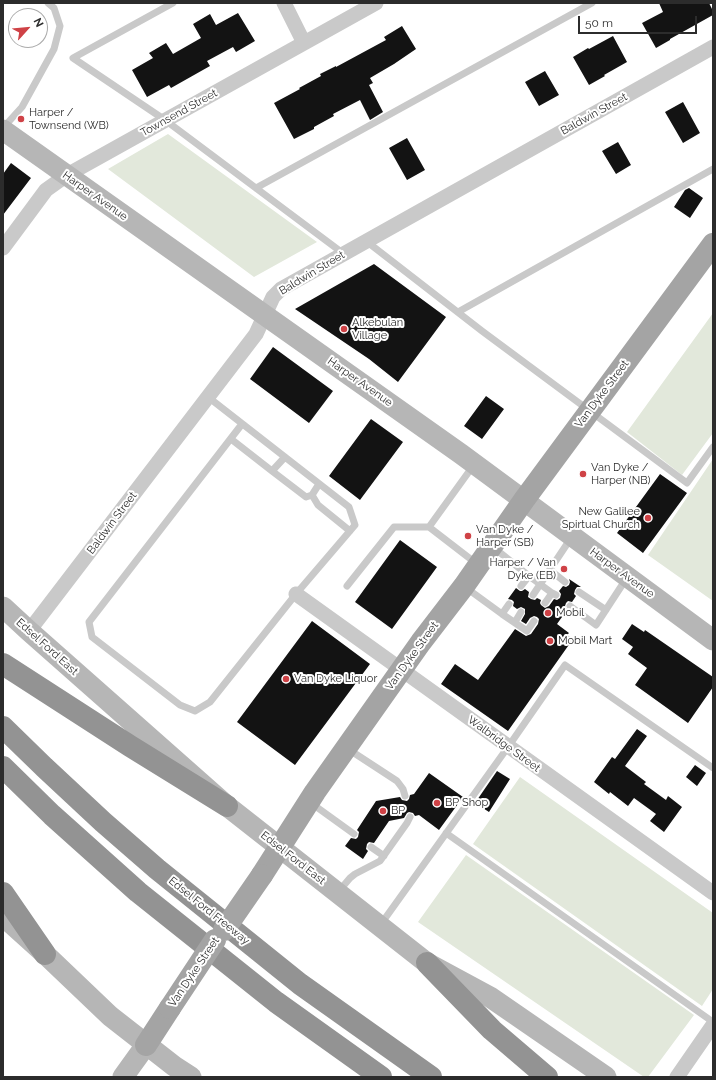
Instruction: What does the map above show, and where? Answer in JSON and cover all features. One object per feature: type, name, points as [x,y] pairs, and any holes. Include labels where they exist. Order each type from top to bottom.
[{"type":"highway","points":[[3,664],[130,746],[227,806]]},
{"type":"highway","name":"Edsel Ford Freeway","points":[[3,727],[103,822],[157,869],[300,984],[431,1077]]},
{"type":"highway","points":[[3,767],[52,815],[138,892],[276,1002],[381,1077]]},
{"type":"highway","points":[[3,893],[45,954]]},
{"type":"highway","points":[[427,963],[492,1030],[547,1077]]},
{"type":"main road","name":"Van Dyke Street","points":[[146,1045],[215,940],[262,875],[309,801],[421,642],[464,586],[524,500],[713,244]]},
{"type":"street","points":[[284,3],[304,43]]},
{"type":"street","name":"Townsend Street","points":[[3,248],[46,190],[67,175],[376,3]]},
{"type":"street","name":"Baldwin Street","points":[[29,631],[256,334],[273,297],[281,289],[713,47]]},
{"type":"street","name":"Harper Avenue","points":[[3,129],[475,464],[713,640]]},
{"type":"street","name":"Walbridge Street","points":[[296,594],[713,893]]},
{"type":"street","name":"Edsel Ford East","points":[[3,607],[227,806],[427,963],[490,997],[606,1077]]},
{"type":"street","points":[[3,916],[110,1016],[146,1045],[191,1077]]},
{"type":"street","points":[[677,1077],[713,1025]]},
{"type":"street","name":"Van Dyke Street","points":[[123,1077],[146,1045]]},
{"type":"lane","points":[[3,129],[22,107],[54,49],[60,26],[54,8],[48,3]]},
{"type":"lane","points":[[173,3],[74,58],[166,120],[344,254]]},
{"type":"lane","points":[[256,188],[592,3]]},
{"type":"lane","points":[[458,312],[713,168]]},
{"type":"lane","points":[[366,241],[458,312],[687,483],[713,448]]},
{"type":"lane","points":[[208,397],[349,507],[354,525],[296,594],[210,702],[195,711],[180,705],[92,637],[89,622],[242,424]]},
{"type":"lane","points":[[231,439],[306,497],[312,495],[319,484]]},
{"type":"lane","points":[[272,471],[285,457]]},
{"type":"lane","points":[[429,527],[475,464]]},
{"type":"lane","points":[[312,495],[318,505],[350,531]]},
{"type":"lane","points":[[347,586],[394,527],[429,527],[478,565]]},
{"type":"lane","points":[[533,595],[572,536]]},
{"type":"lane","points":[[492,545],[529,576],[554,594],[545,603]]},
{"type":"lane","points":[[550,570],[566,582]]},
{"type":"lane","points":[[521,586],[529,576]]},
{"type":"lane","points":[[570,606],[596,625],[627,577]]},
{"type":"lane","points":[[464,586],[527,631],[534,621]]},
{"type":"lane","points":[[579,592],[606,610]]},
{"type":"lane","points":[[502,614],[509,604]]},
{"type":"lane","points":[[514,622],[521,612]]},
{"type":"lane","points":[[380,926],[565,665],[713,768]]},
{"type":"lane","points":[[347,748],[397,781],[403,789],[405,796]]},
{"type":"lane","points":[[309,801],[354,834]]},
{"type":"lane","points":[[338,893],[350,878],[380,861],[410,817]]},
{"type":"lane","points":[[446,833],[713,1022]]},
{"type":"lane","points":[[371,847],[384,856]]},
{"type":"shaded area","points":[[168,134],[317,242],[254,277],[108,169]]},
{"type":"shaded area","points":[[713,313],[713,433],[682,475],[627,432]]},
{"type":"shaded area","points":[[713,459],[713,601],[648,555]]},
{"type":"shaded area","points":[[520,777],[713,913],[713,989],[702,1006],[473,844]]},
{"type":"shaded area","points":[[466,855],[694,1015],[648,1077],[644,1077],[418,922]]},
{"type":"building","points":[[659,3],[709,3],[713,11],[713,15],[656,48],[642,23],[663,12]]},
{"type":"building","points":[[238,13],[255,41],[236,52],[233,47],[207,61],[210,66],[171,88],[169,85],[147,97],[132,70],[153,58],[149,53],[166,43],[173,54],[201,38],[193,24],[210,14],[216,25]]},
{"type":"building","points":[[402,26],[416,49],[370,78],[373,83],[369,85],[383,112],[370,120],[360,100],[333,114],[334,116],[314,127],[314,129],[294,139],[274,103],[321,76],[320,74],[386,40],[384,37]]},
{"type":"building","points":[[613,36],[627,62],[589,85],[573,57]]},
{"type":"building","points":[[545,71],[559,95],[539,106],[525,82]]},
{"type":"building","points":[[683,102],[700,133],[683,143],[665,112]]},
{"type":"building","points":[[407,138],[425,170],[407,180],[389,148]]},
{"type":"building","points":[[618,142],[631,165],[616,174],[602,151]]},
{"type":"building","points":[[11,163],[31,178],[3,215],[3,174]]},
{"type":"building","points":[[689,188],[703,198],[690,218],[674,207],[685,190]]},
{"type":"building","points":[[374,264],[446,317],[398,382],[369,359],[295,309]]},
{"type":"building","points":[[273,347],[333,391],[309,423],[250,379]]},
{"type":"building","points":[[486,396],[504,409],[482,439],[464,426]]},
{"type":"building","points":[[371,419],[403,442],[360,500],[329,476]]},
{"type":"building","name":"New Galilee Spirtual Church","points":[[660,474],[687,493],[643,553],[617,533]]},
{"type":"building","points":[[400,540],[437,567],[392,629],[355,602]]},
{"type":"building","points":[[569,579],[581,587],[577,587],[575,590],[574,594],[576,596],[572,602],[568,601],[566,603],[565,606],[567,610],[557,624],[569,633],[567,635],[573,639],[508,731],[441,684],[455,664],[478,680],[515,629],[526,636],[531,634],[538,624],[539,619],[534,616],[530,618],[526,624],[521,621],[525,614],[525,609],[521,607],[517,609],[513,606],[514,602],[508,599],[516,588],[520,591],[525,589],[529,592],[528,597],[531,599],[535,600],[537,598],[541,600],[541,605],[545,608],[549,606],[554,599],[557,600],[560,598],[561,594],[559,591],[563,586],[566,587],[569,585]]},
{"type":"building","points":[[312,621],[370,664],[295,765],[237,722]]},
{"type":"building","points":[[632,624],[644,632],[645,630],[713,677],[713,687],[688,723],[635,685],[647,668],[628,654],[633,647],[622,639]]},
{"type":"building","points":[[637,729],[647,736],[625,766],[646,782],[644,784],[666,800],[668,796],[682,807],[664,832],[650,821],[656,814],[634,798],[628,806],[594,782],[612,757],[615,759]]},
{"type":"building","points":[[695,765],[706,773],[697,786],[686,777]]},
{"type":"building","points":[[497,771],[510,779],[489,812],[475,803]]},
{"type":"building","points":[[429,773],[463,797],[439,830],[419,815],[415,816],[413,813],[409,812],[404,818],[389,821],[374,843],[369,842],[367,844],[366,849],[368,851],[363,859],[345,846],[351,838],[356,839],[358,837],[359,832],[357,830],[376,801],[400,797],[402,800],[407,801],[410,795],[414,794]]},
{"type":"place","name":"Harper / Townsend (WB)","points":[[21,119]]},
{"type":"place","name":"Alkebulan Village","points":[[344,329]]},
{"type":"place","name":"Van Dyke / Harper (NB)","points":[[583,474]]},
{"type":"place","name":"New Galilee Spirtual Church","points":[[648,518]]},
{"type":"place","name":"Van Dyke / Harper (SB)","points":[[468,536]]},
{"type":"place","name":"Harper / Van Dyke (EB)","points":[[564,569]]},
{"type":"place","name":"Mobil","points":[[548,613]]},
{"type":"place","name":"Mobil Mart","points":[[550,641]]},
{"type":"place","name":"Van Dyke Liquor","points":[[286,679]]},
{"type":"place","name":"BP Shop","points":[[437,803]]},
{"type":"place","name":"BP","points":[[383,811]]}]
